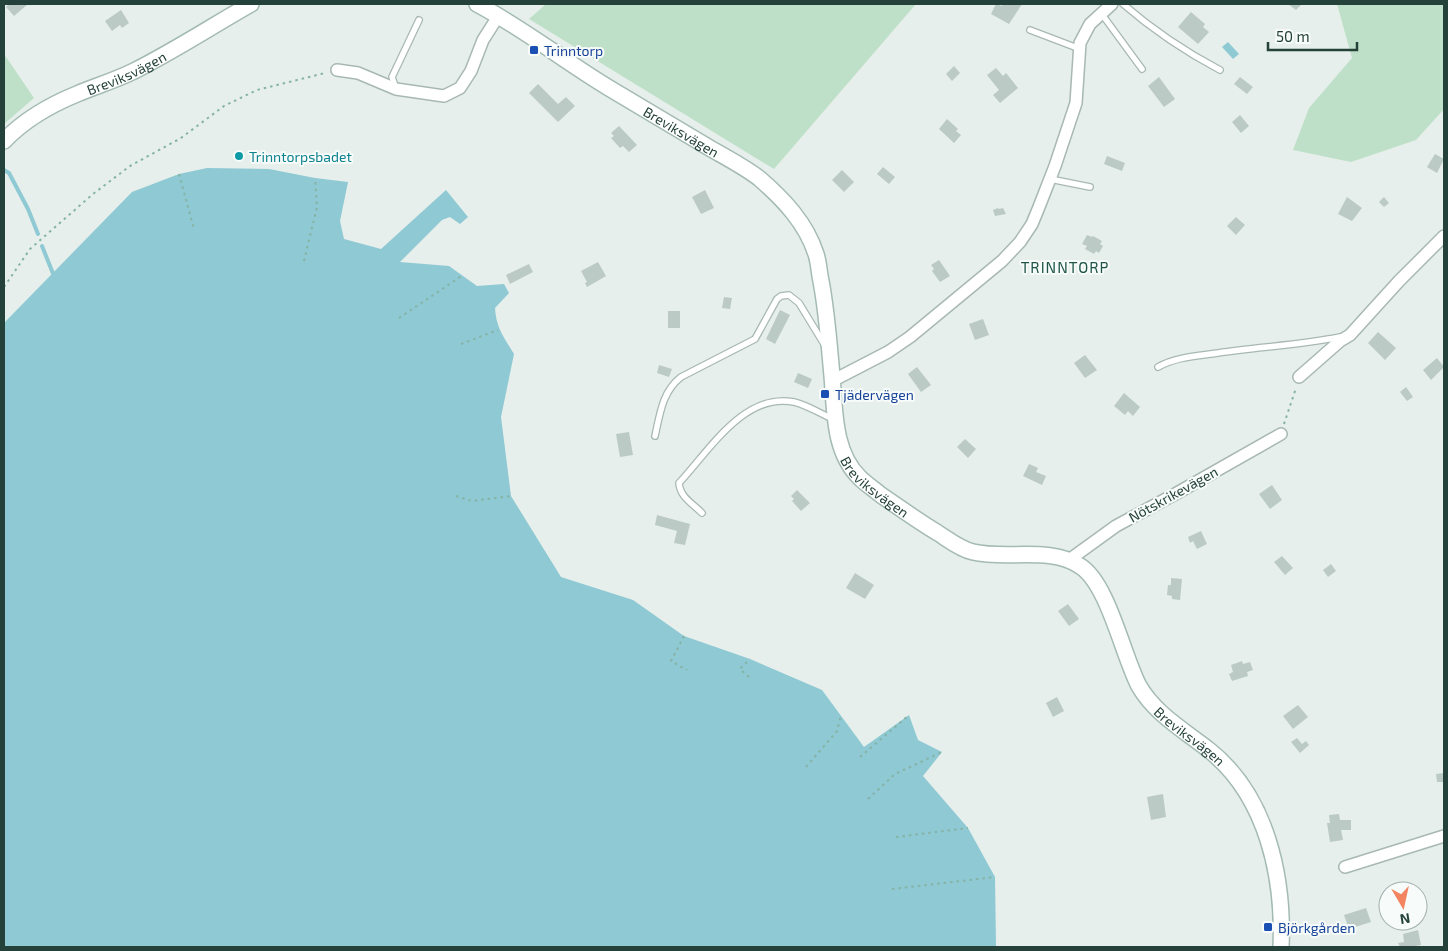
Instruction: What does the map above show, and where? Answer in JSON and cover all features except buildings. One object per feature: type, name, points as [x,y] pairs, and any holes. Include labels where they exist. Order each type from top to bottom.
[{"type":"main road","name":"Breviksvägen","points":[[4,141],[18,127],[48,108],[78,93],[136,70],[250,4]]},
{"type":"main road","name":"Breviksvägen","points":[[477,4],[502,9],[604,85],[756,176],[790,207],[816,254],[826,307],[835,420],[842,451],[850,466],[860,479],[902,510],[955,544],[975,552],[1044,556],[1069,560],[1084,568],[1098,584],[1130,666],[1146,696],[1170,720],[1225,764],[1237,778],[1257,811],[1266,832],[1278,886],[1281,922],[1280,947]]},
{"type":"street","points":[[832,381],[895,347],[1002,261],[1020,242],[1032,224],[1050,179],[1076,103],[1080,49],[1084,33],[1090,24],[1112,4]]},
{"type":"street","points":[[337,70],[358,73],[396,89],[444,96],[460,88],[471,71],[483,40],[502,9]]},
{"type":"street","points":[[1300,377],[1340,341],[1350,335],[1399,281],[1444,236]]},
{"type":"street","name":"Nötskrikevägen","points":[[1069,560],[1116,526],[1281,434]]},
{"type":"street","points":[[1345,867],[1444,836]]},
{"type":"lane","points":[[1123,4],[1169,41],[1220,70]]},
{"type":"lane","points":[[1101,13],[1142,69]]},
{"type":"lane","points":[[396,89],[392,77],[419,20]]},
{"type":"lane","points":[[1030,30],[1080,49]]},
{"type":"lane","points":[[1050,179],[1090,186]]},
{"type":"lane","points":[[656,436],[663,401],[668,389],[674,382],[755,340],[775,303],[781,296],[789,295],[798,303],[830,355]]},
{"type":"lane","points":[[1158,367],[1182,358],[1265,346],[1318,342],[1350,335]]},
{"type":"lane","points":[[702,513],[682,496],[679,483],[730,424],[758,406],[778,401],[795,402],[835,420]]},
{"type":"path","points":[[4,287],[30,249],[93,194],[130,166],[181,138],[224,106],[257,90],[337,70]]},
{"type":"path","points":[[179,174],[194,230]]},
{"type":"path","points":[[304,261],[317,207],[315,178]]},
{"type":"path","points":[[399,318],[463,275]]},
{"type":"path","points":[[461,344],[498,330]]},
{"type":"path","points":[[1281,434],[1300,377]]},
{"type":"path","points":[[456,496],[472,501],[511,496]]},
{"type":"path","points":[[684,636],[670,661],[687,670]]},
{"type":"path","points":[[749,677],[740,669],[750,659]]},
{"type":"path","points":[[806,767],[837,731],[841,715]]},
{"type":"path","points":[[860,757],[909,715]]},
{"type":"path","points":[[868,799],[895,774],[942,752]]},
{"type":"path","points":[[896,836],[968,828]]},
{"type":"path","points":[[892,890],[995,877]]},
{"type":"green space","points":[[546,4],[916,4],[774,169],[529,19]]},
{"type":"green space","points":[[1337,4],[1444,4],[1444,109],[1416,140],[1351,162],[1293,150],[1309,108],[1352,58]]},
{"type":"green space","points":[[4,54],[34,98],[4,124]]},
{"type":"water","points":[[1228,42],[1239,54],[1233,59],[1222,47]]},
{"type":"water","points":[[207,168],[269,169],[348,182],[340,221],[344,239],[381,249],[446,190],[468,217],[460,224],[450,217],[442,220],[400,262],[449,266],[477,286],[504,284],[509,293],[495,308],[499,327],[514,354],[501,417],[511,496],[561,577],[633,600],[684,636],[750,659],[822,690],[864,747],[909,715],[918,740],[942,752],[923,776],[968,828],[995,877],[996,947],[4,947],[4,323],[132,192],[179,174]]},
{"type":"waterway","points":[[4,170],[9,173],[28,209],[38,234]]},
{"type":"waterway","points":[[42,246],[54,276]]},
{"type":"place","name":"Trinntorp","points":[[534,50]]},
{"type":"place","name":"Trinntorpsbadet","points":[[239,156]]},
{"type":"place","name":"Tjädervägen","points":[[825,394]]},
{"type":"place","name":"Björkgården","points":[[1268,927]]},
{"type":"district","name":"TRINNTORP","points":[[1065,267]]}]
